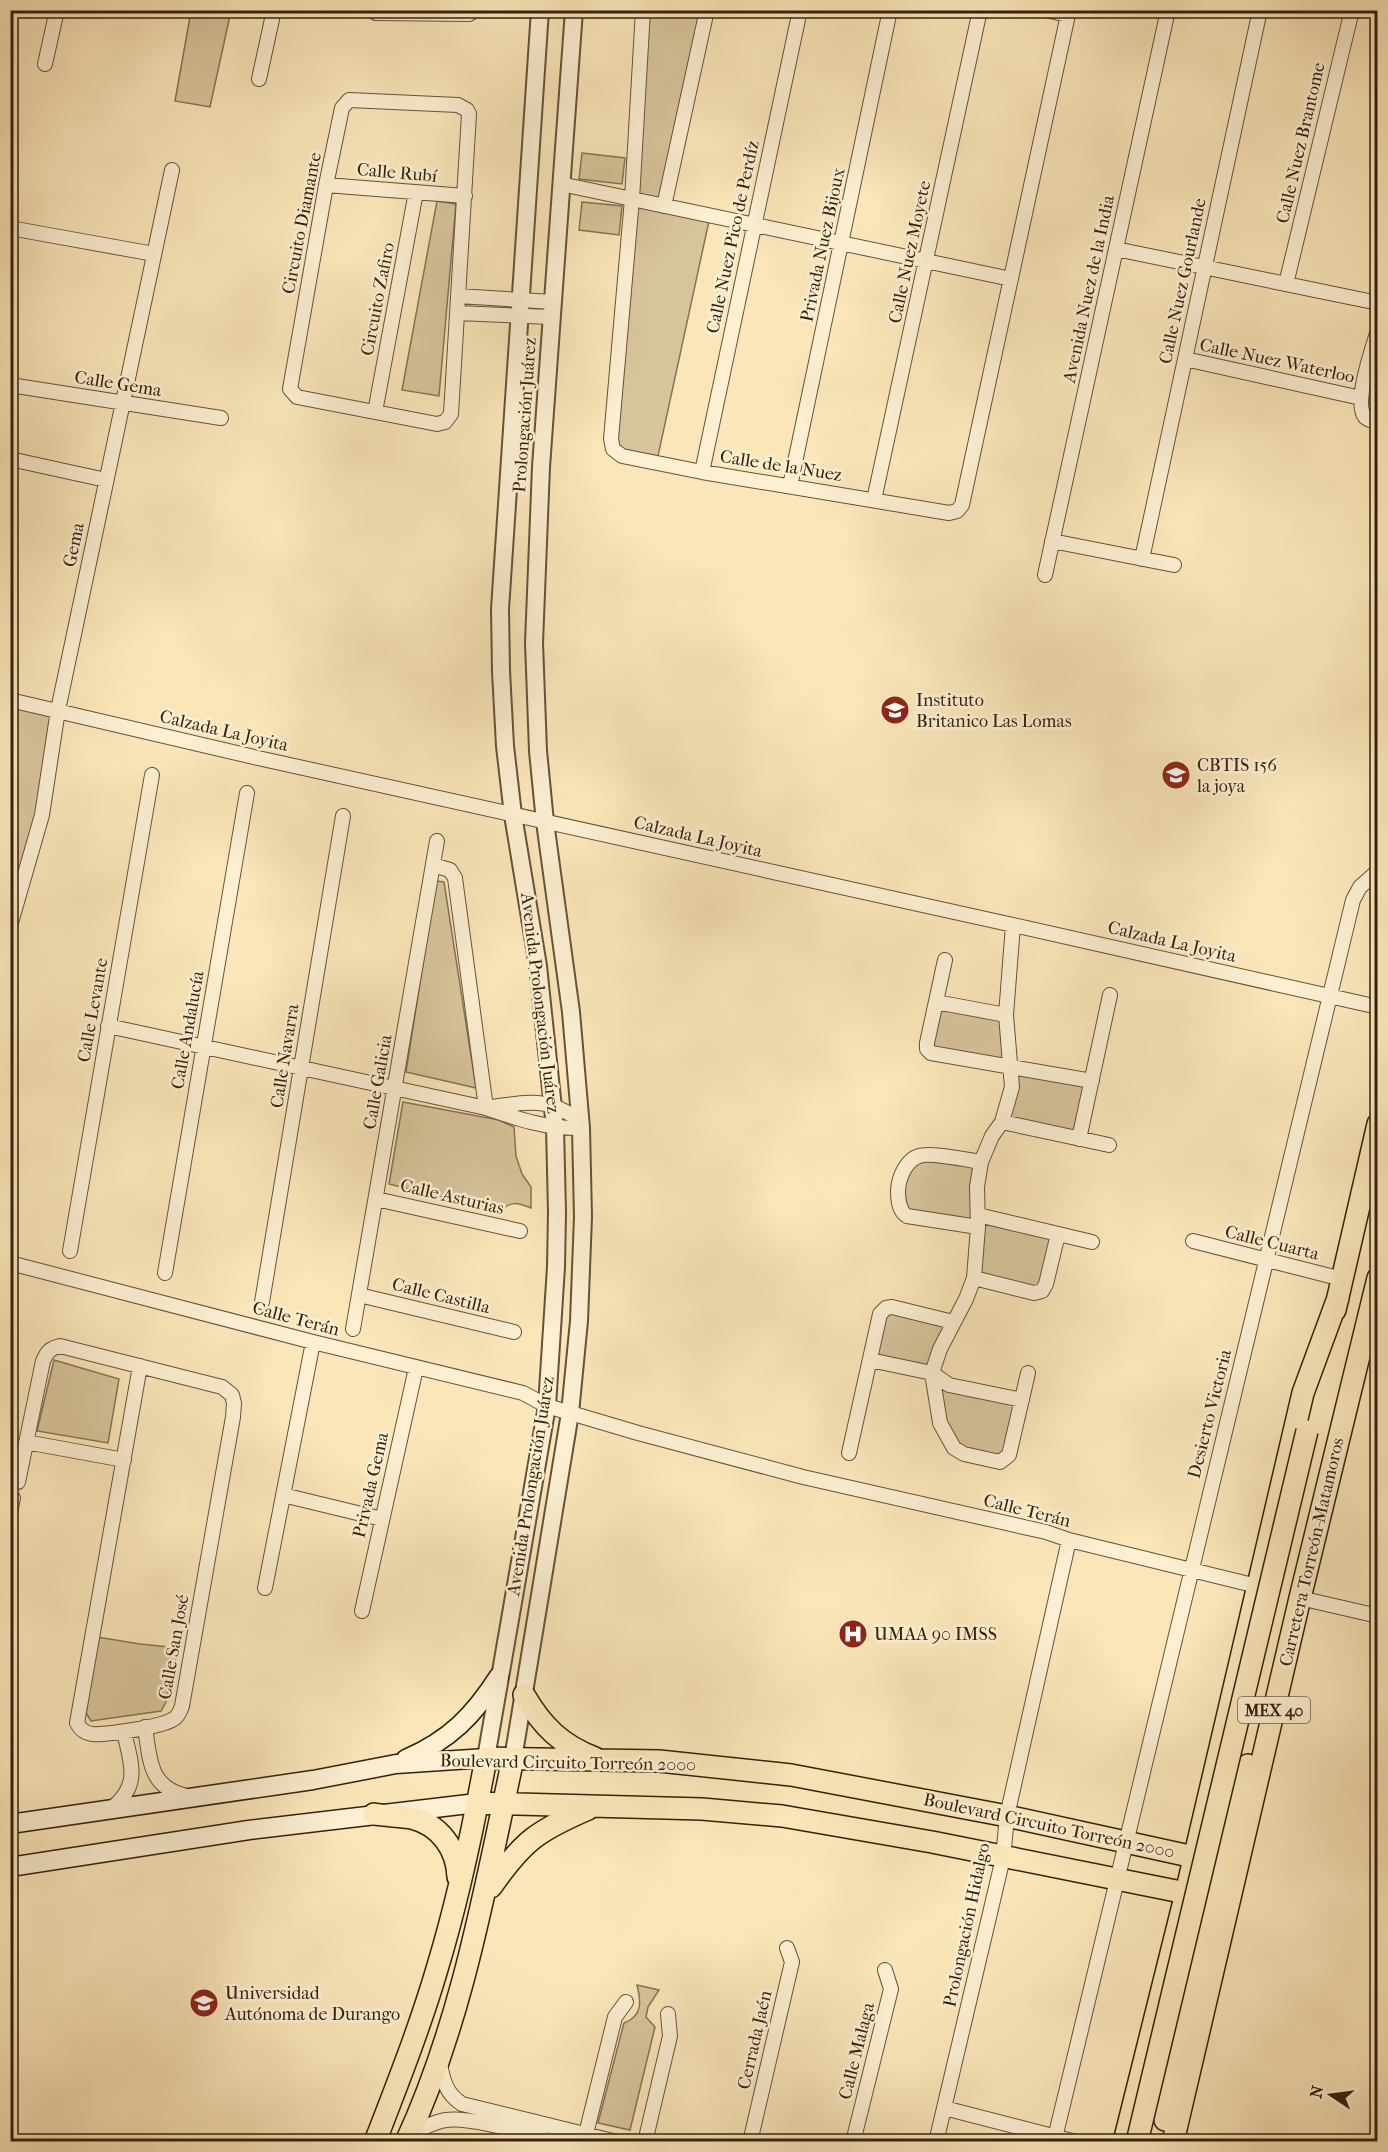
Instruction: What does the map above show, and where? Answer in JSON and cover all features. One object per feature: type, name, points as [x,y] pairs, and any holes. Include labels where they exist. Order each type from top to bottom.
[{"type":"main road","name":"MEX 40","points":[[1137,2142],[1307,1431],[1377,1124]]},
{"type":"main road","name":"Carretera Torreón-Matamoros","points":[[1173,2142],[1298,1608],[1377,1285]]},
{"type":"main road","points":[[1124,2142],[1186,1893],[1303,1393],[1340,1288]]},
{"type":"main road","points":[[1161,2142],[1177,2056],[1233,1819],[1280,1659],[1298,1608]]},
{"type":"main road","points":[[396,1764],[428,1750],[456,1730],[480,1705],[499,1676]]},
{"type":"main road","points":[[524,1695],[536,1716],[574,1750],[604,1761]]},
{"type":"main road","name":"Boulevard Circuito Torreón 2000","points":[[10,1824],[189,1796],[313,1780],[396,1764],[486,1758],[659,1761],[791,1775],[1007,1816],[1194,1857]]},
{"type":"main road","name":"Avenida Prolongación Juárez","points":[[375,2142],[437,1970],[459,1887],[486,1758]]},
{"type":"main road","name":"Avenida Prolongación Juárez","points":[[408,2138],[425,2098],[462,1984],[485,1895],[513,1759]]},
{"type":"main road","name":"Boulevard Circuito Torreón 2000","points":[[10,1867],[249,1830],[477,1803],[504,1803],[702,1809],[782,1816],[932,1842],[1186,1893]]},
{"type":"main road","points":[[485,1895],[509,1862],[531,1838],[551,1825],[594,1806]]},
{"type":"main road","points":[[374,1814],[413,1819],[434,1828],[456,1856],[459,1887]]},
{"type":"main road","points":[[1203,1818],[1211,1827],[1218,1828],[1224,1827],[1233,1819]]},
{"type":"main road","points":[[1194,1857],[1205,1866],[1213,1904]]},
{"type":"main road","points":[[1186,1893],[1199,1888],[1224,1860]]},
{"type":"main road","points":[[1173,1945],[1184,1942],[1190,1944],[1200,1958]]},
{"type":"street","points":[[45,64],[57,10]]},
{"type":"street","points":[[259,79],[274,10]]},
{"type":"street","points":[[372,10],[376,13],[469,14],[475,10]]},
{"type":"street","name":"Prolongación Juárez","points":[[513,816],[504,724],[500,609],[540,10]]},
{"type":"street","name":"Prolongación Juárez","points":[[545,822],[537,740],[534,643],[539,500],[574,10]]},
{"type":"street","name":"Calle de la Nuez","points":[[643,10],[632,199],[611,445],[616,453],[622,456],[702,472],[949,513],[957,511],[962,505],[1068,13]]},
{"type":"street","points":[[664,206],[707,10]]},
{"type":"street","name":"Calle Nuez Pico de Perdíz","points":[[702,472],[800,10]]},
{"type":"street","name":"Privada Nuez Bijoux","points":[[790,486],[890,10]]},
{"type":"street","name":"Calle Nuez Moyete","points":[[874,500],[980,10]]},
{"type":"street","points":[[1045,10],[1068,13]]},
{"type":"street","name":"Avenida Nuez de la India","points":[[1045,575],[1168,10]]},
{"type":"street","name":"Calle Nuez Gourlande","points":[[1142,559],[1260,10]]},
{"type":"street","name":"Calle Nuez Brantome","points":[[1286,284],[1352,10]]},
{"type":"street","name":"Circuito Diamante","points":[[349,100],[458,105],[467,110],[470,120],[465,196],[449,419],[436,424],[297,397],[290,389],[342,108],[349,100]]},
{"type":"street","name":"Gema","points":[[11,920],[42,815],[58,710],[172,170]]},
{"type":"street","points":[[561,184],[1011,279]]},
{"type":"street","name":"Calle Rubí","points":[[326,185],[465,196]]},
{"type":"street","name":"Circuito Zafiro","points":[[375,412],[416,192]]},
{"type":"street","points":[[10,228],[154,254]]},
{"type":"street","points":[[1116,249],[1377,303]]},
{"type":"street","points":[[458,296],[520,308]]},
{"type":"street","points":[[457,313],[520,308],[552,309]]},
{"type":"street","points":[[1377,330],[1360,398],[1363,414],[1368,419],[1377,422]]},
{"type":"street","name":"Calle Nuez Waterloo","points":[[1185,359],[1360,398]]},
{"type":"street","name":"Calle Gema","points":[[10,385],[221,418]]},
{"type":"street","points":[[10,459],[106,480]]},
{"type":"street","points":[[1052,541],[1174,565]]},
{"type":"street","name":"Calzada La Joyita","points":[[10,700],[513,816],[1377,1007]]},
{"type":"street","name":"Calle Levante","points":[[69,1251],[152,775]]},
{"type":"street","name":"Calle Andalucía","points":[[165,1273],[247,793]]},
{"type":"street","name":"Calle Navarra","points":[[262,1302],[343,816]]},
{"type":"street","name":"Avenida Prolongación Juárez","points":[[486,1758],[548,1406],[556,1267],[554,1106],[538,966],[513,816]]},
{"type":"street","name":"Avenida Prolongación Juárez","points":[[513,1759],[570,1413],[579,1321],[583,1217],[580,1123],[571,1012],[545,822]]},
{"type":"street","name":"Calle Galicia","points":[[353,1329],[437,841]]},
{"type":"street","points":[[433,865],[450,870],[455,878],[486,1108]]},
{"type":"street","name":"Desierto Victoria","points":[[1055,2139],[1353,900],[1360,887],[1377,871]]},
{"type":"street","points":[[1013,925],[1006,1015],[1012,1087],[1002,1122],[992,1136],[981,1162],[977,1187],[978,1221],[974,1278],[932,1373],[940,1423],[949,1442],[964,1454],[1004,1461],[1009,1455],[1028,1373]]},
{"type":"street","points":[[945,960],[927,1043],[928,1051],[935,1055],[1092,1081]]},
{"type":"street","points":[[1081,1133],[1110,995]]},
{"type":"street","points":[[936,1002],[1006,1015]]},
{"type":"street","points":[[108,1026],[486,1108],[535,1124],[555,1127],[580,1123]]},
{"type":"street","points":[[486,1108],[529,1102],[554,1106],[580,1123]]},
{"type":"street","points":[[1002,1122],[1081,1133],[1109,1145]]},
{"type":"street","points":[[981,1162],[921,1155],[912,1159],[904,1169],[900,1180],[898,1192],[901,1210],[907,1216],[978,1221],[1092,1242]]},
{"type":"street","name":"Calle Asturias","points":[[376,1199],[520,1231]]},
{"type":"street","points":[[974,1278],[1034,1293],[1042,1291],[1046,1284],[1058,1234]]},
{"type":"street","name":"Calle Cuarta","points":[[1193,1241],[1266,1259],[1340,1288]]},
{"type":"street","name":"Calle Terán","points":[[10,1263],[313,1342],[523,1393],[548,1406],[570,1413],[788,1472],[1046,1532],[1068,1540],[1257,1586]]},
{"type":"street","name":"Calle Castilla","points":[[359,1295],[514,1332]]},
{"type":"street","points":[[849,1453],[880,1314],[886,1308],[892,1307],[953,1322]]},
{"type":"street","points":[[266,1588],[313,1342]]},
{"type":"street","name":"Calle San José","points":[[26,1442],[43,1360],[49,1350],[60,1346],[140,1366],[222,1387],[232,1395],[234,1403],[182,1706],[180,1713],[172,1720],[124,1732],[91,1734],[84,1731],[77,1723],[140,1366]]},
{"type":"street","points":[[870,1360],[932,1373],[949,1385],[1022,1400]]},
{"type":"street","name":"Privada Gema","points":[[362,1611],[416,1368]]},
{"type":"street","points":[[18,1482],[26,1442],[124,1460]]},
{"type":"street","points":[[284,1495],[382,1519]]},
{"type":"street","name":"Prolongación Hidalgo","points":[[936,2142],[1003,1858],[1007,1816],[1068,1540]]},
{"type":"street","points":[[1298,1608],[1377,1616]]},
{"type":"street","points":[[144,1727],[153,1773],[162,1785],[175,1793],[189,1796]]},
{"type":"street","points":[[112,1808],[123,1799],[130,1788],[133,1774],[124,1732]]},
{"type":"street","name":"Cerrada Jaén","points":[[750,2142],[792,1962],[787,1948]]},
{"type":"street","name":"Calle Malaga","points":[[853,2142],[891,1989],[885,1970]]},
{"type":"street","points":[[585,2138],[615,2017],[626,2002]]},
{"type":"street","points":[[645,2142],[670,2036],[668,2014]]},
{"type":"street","points":[[439,2057],[444,2084],[453,2099],[462,2104],[585,2138],[617,2142]]},
{"type":"street","points":[[944,2108],[1055,2139],[1076,2142]]},
{"type":"street","points":[[408,2138],[438,2122],[458,2120],[557,2142]]},
{"type":"shaded area","points":[[191,11],[231,11],[210,107],[175,101]]},
{"type":"shaded area","points":[[646,11],[704,11],[662,201],[635,197]]},
{"type":"shaded area","points":[[582,153],[625,158],[622,184],[579,179]]},
{"type":"shaded area","points":[[437,201],[456,204],[439,396],[402,390]]},
{"type":"shaded area","points":[[582,202],[622,206],[619,235],[579,230]]},
{"type":"shaded area","points":[[637,206],[709,221],[658,456],[620,449],[614,437]]},
{"type":"shaded area","points":[[11,706],[52,714],[38,816],[11,909]]},
{"type":"shaded area","points":[[436,881],[444,882],[476,1088],[406,1072]]},
{"type":"shaded area","points":[[937,1005],[1003,1017],[1006,1064],[930,1048]]},
{"type":"shaded area","points":[[1012,1069],[1089,1082],[1077,1136],[1005,1121]]},
{"type":"shaded area","points":[[403,1102],[499,1120],[514,1127],[516,1156],[522,1174],[531,1187],[531,1208],[511,1204],[500,1212],[389,1184]]},
{"type":"shaded area","points":[[923,1157],[978,1164],[975,1224],[909,1215],[901,1193],[907,1169]]},
{"type":"shaded area","points":[[982,1220],[1055,1236],[1040,1288],[977,1277]]},
{"type":"shaded area","points":[[886,1310],[949,1323],[930,1370],[873,1359]]},
{"type":"shaded area","points":[[54,1360],[119,1379],[108,1443],[37,1431]]},
{"type":"shaded area","points":[[938,1382],[1019,1402],[1003,1458],[963,1451],[943,1421]]},
{"type":"shaded area","points":[[97,1637],[178,1648],[166,1702],[161,1711],[91,1721],[86,1713]]},
{"type":"shaded area","points":[[637,1985],[659,1990],[648,2007],[646,2017],[655,2027],[630,2130],[598,2123],[624,2023],[638,2012]]},
{"type":"place","name":"Instituto Britanico Las Lomas","points":[[895,710]]},
{"type":"place","name":"CBTIS 156 la joya","points":[[1176,775]]},
{"type":"place","name":"UMAA 90 IMSS","points":[[853,1634]]},
{"type":"place","name":"Universidad Autónoma de Durango","points":[[204,2003]]}]
